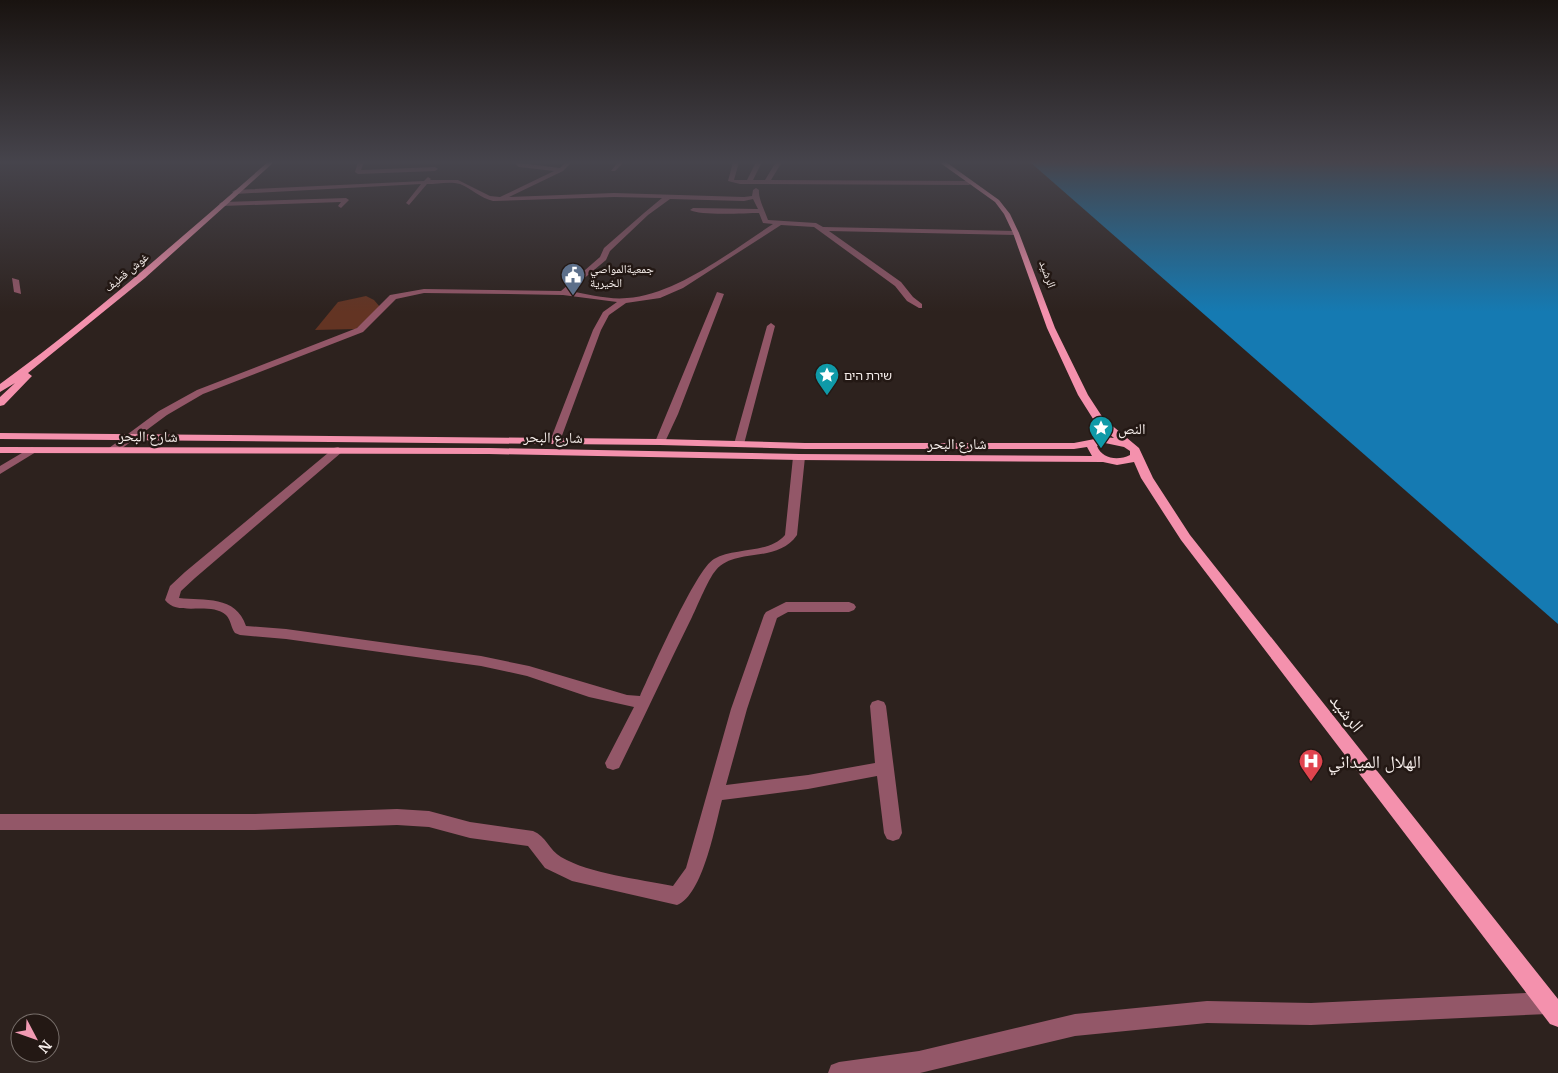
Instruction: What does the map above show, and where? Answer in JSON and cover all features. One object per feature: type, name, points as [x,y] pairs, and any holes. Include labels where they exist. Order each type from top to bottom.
[{"type":"main road","name":"غوش قطيف","points":[[0,388],[41,359],[142,276],[213,212]]},
{"type":"main road","name":"الرشيد","points":[[1004,212],[1016,233],[1050,328],[1083,395],[1099,420],[1135,450],[1147,478],[1185,537],[1553,1009]]},
{"type":"main road","name":"غوش قطيف","points":[[0,403],[36,367],[41,359]]},
{"type":"main road","name":"الرشيد","points":[[1097,442],[1099,420]]},
{"type":"main road","name":"شارع البحر","points":[[0,436],[1074,446],[1112,440],[1126,444]]},
{"type":"main road","points":[[1097,442],[1092,446],[1094,453],[1147,478]]},
{"type":"main road","name":"شارع البحر","points":[[0,450],[289,452],[338,450],[1109,460]]},
{"type":"main road","points":[[1109,460],[1131,460],[1136,454]]},
{"type":"street","points":[[563,293],[603,258],[607,250],[648,212]]},
{"type":"street","points":[[763,212],[765,222],[812,224],[821,229],[898,284],[910,299],[919,306]]},
{"type":"street","points":[[113,450],[163,413],[200,392],[360,330],[393,297],[424,291],[563,293],[624,301],[657,296],[680,286],[780,223]]},
{"type":"street","points":[[821,229],[1016,233]]},
{"type":"street","points":[[16,280],[18,292]]},
{"type":"street","points":[[660,442],[720,294]]},
{"type":"street","points":[[555,441],[596,330],[606,314],[624,301]]},
{"type":"street","points":[[739,444],[771,326]]},
{"type":"street","points":[[0,471],[32,450]]},
{"type":"street","points":[[338,450],[190,575],[175,589],[172,600],[177,603],[218,605],[228,609],[235,615],[240,630],[286,634],[481,661],[529,671],[617,698],[645,702]]},
{"type":"street","points":[[612,763],[645,702],[668,651],[710,568],[715,563],[725,559],[745,552],[776,547],[789,540],[799,457]]},
{"type":"street","points":[[0,822],[255,822],[397,817],[429,819],[470,830],[533,839],[552,862],[579,875],[677,896],[694,871],[739,709],[770,615],[786,608],[849,607]]},
{"type":"street","points":[[878,706],[893,832]]},
{"type":"street","points":[[716,794],[808,782],[884,768]]},
{"type":"street","points":[[839,1073],[920,1062],[1075,1025],[1206,1012],[1311,1014],[1553,1009]]},
{"type":"shaded area","points":[[366,296],[374,300],[380,307],[356,329],[315,330],[338,302]]},
{"type":"water","points":[[1087,212],[1558,212],[1558,624]]},
{"type":"place","name":"جمعيةالمواصي الخيرية","points":[[573,296]]},
{"type":"place","name":"שירת הים","points":[[827,396]]},
{"type":"place","name":"النص","points":[[1101,449]]},
{"type":"place","name":"الهلال الميداني","points":[[1311,782]]}]
